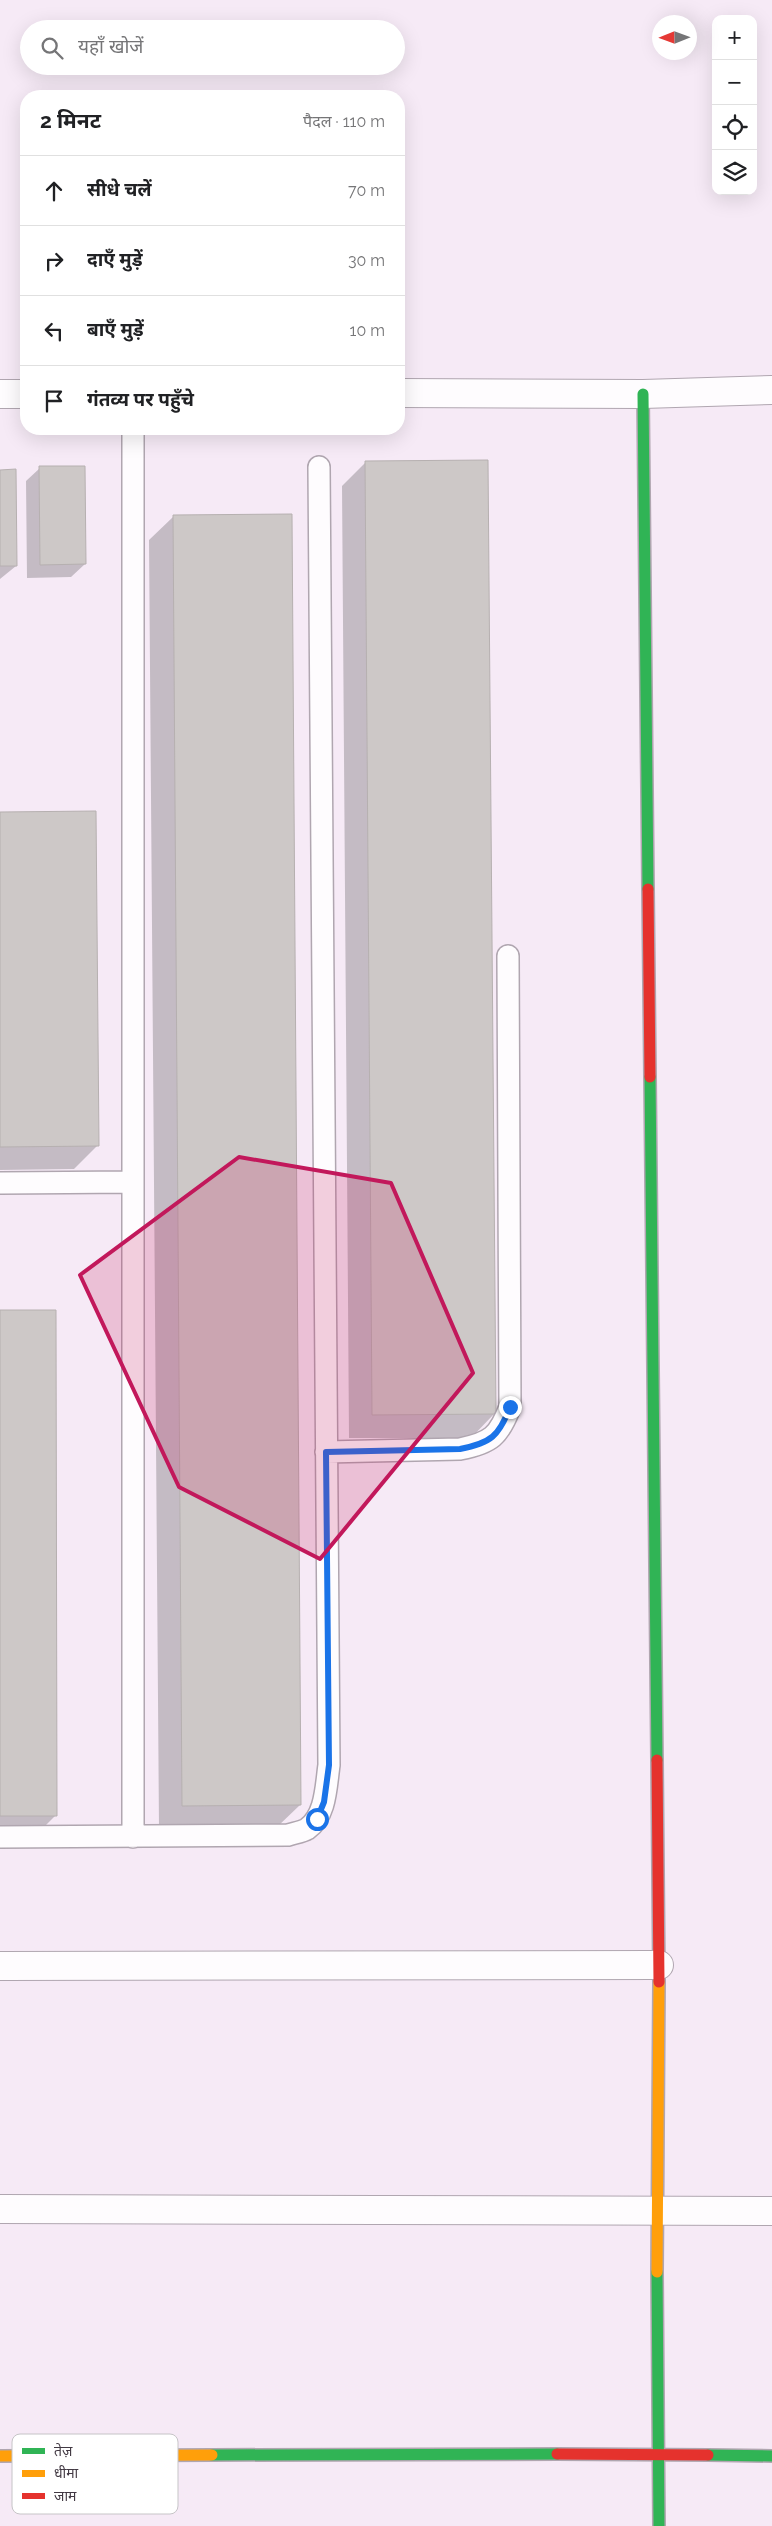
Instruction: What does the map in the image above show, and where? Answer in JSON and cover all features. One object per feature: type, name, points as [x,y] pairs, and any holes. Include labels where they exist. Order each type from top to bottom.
[{"type":"street","points":[[405,393],[643,394],[772,390]]},
{"type":"street","points":[[0,394],[20,394]]},
{"type":"street","points":[[643,394],[659,1965],[657,2210],[657,2454],[659,2526]]},
{"type":"street","points":[[0,1966],[659,1965]]},
{"type":"street","points":[[0,2209],[772,2211]]},
{"type":"street","points":[[178,2455],[657,2454],[772,2456]]},
{"type":"lane","points":[[133,435],[133,1836]]},
{"type":"lane","points":[[0,1837],[288,1835],[306,1829],[317,1819],[324,1802],[329,1765],[319,467]]},
{"type":"lane","points":[[326,1452],[460,1449],[479,1445],[492,1438],[502,1428],[510,1407],[508,956]]},
{"type":"lane","points":[[0,1183],[133,1182]]},
{"type":"highlighted area","points":[[239,1157],[391,1183],[473,1373],[320,1559],[179,1487],[80,1275]]},
{"type":"building","points":[[488,460],[496,1414],[372,1415],[365,461]]},
{"type":"building","points":[[39,466],[85,466],[86,564],[40,565]]},
{"type":"building","points":[[16,469],[17,566],[0,566],[0,470]]},
{"type":"building","points":[[292,514],[301,1805],[182,1806],[173,515]]},
{"type":"building","points":[[96,811],[99,1146],[0,1147],[0,812]]},
{"type":"building","points":[[0,1310],[56,1310],[57,1816],[0,1816]]},
{"type":"traffic: fast","points":[[643,394],[648,889]]},
{"type":"traffic: fast","points":[[650,1077],[657,1760]]},
{"type":"traffic: fast","points":[[657,2272],[659,2526]]},
{"type":"traffic: fast","points":[[212,2455],[557,2454]]},
{"type":"traffic: fast","points":[[708,2455],[772,2456]]},
{"type":"traffic: slow","points":[[657,2272],[659,1982]]},
{"type":"traffic: slow","points":[[178,2455],[212,2455]]},
{"type":"traffic: slow","points":[[0,2456],[12,2456]]},
{"type":"traffic: jam","points":[[648,889],[650,1077]]},
{"type":"traffic: jam","points":[[657,1760],[659,1982]]},
{"type":"traffic: jam","points":[[557,2454],[708,2455]]},
{"type":"route","points":[[317,1819],[324,1802],[329,1765],[326,1452],[460,1449],[479,1445],[492,1438],[502,1428],[510,1407]]}]
